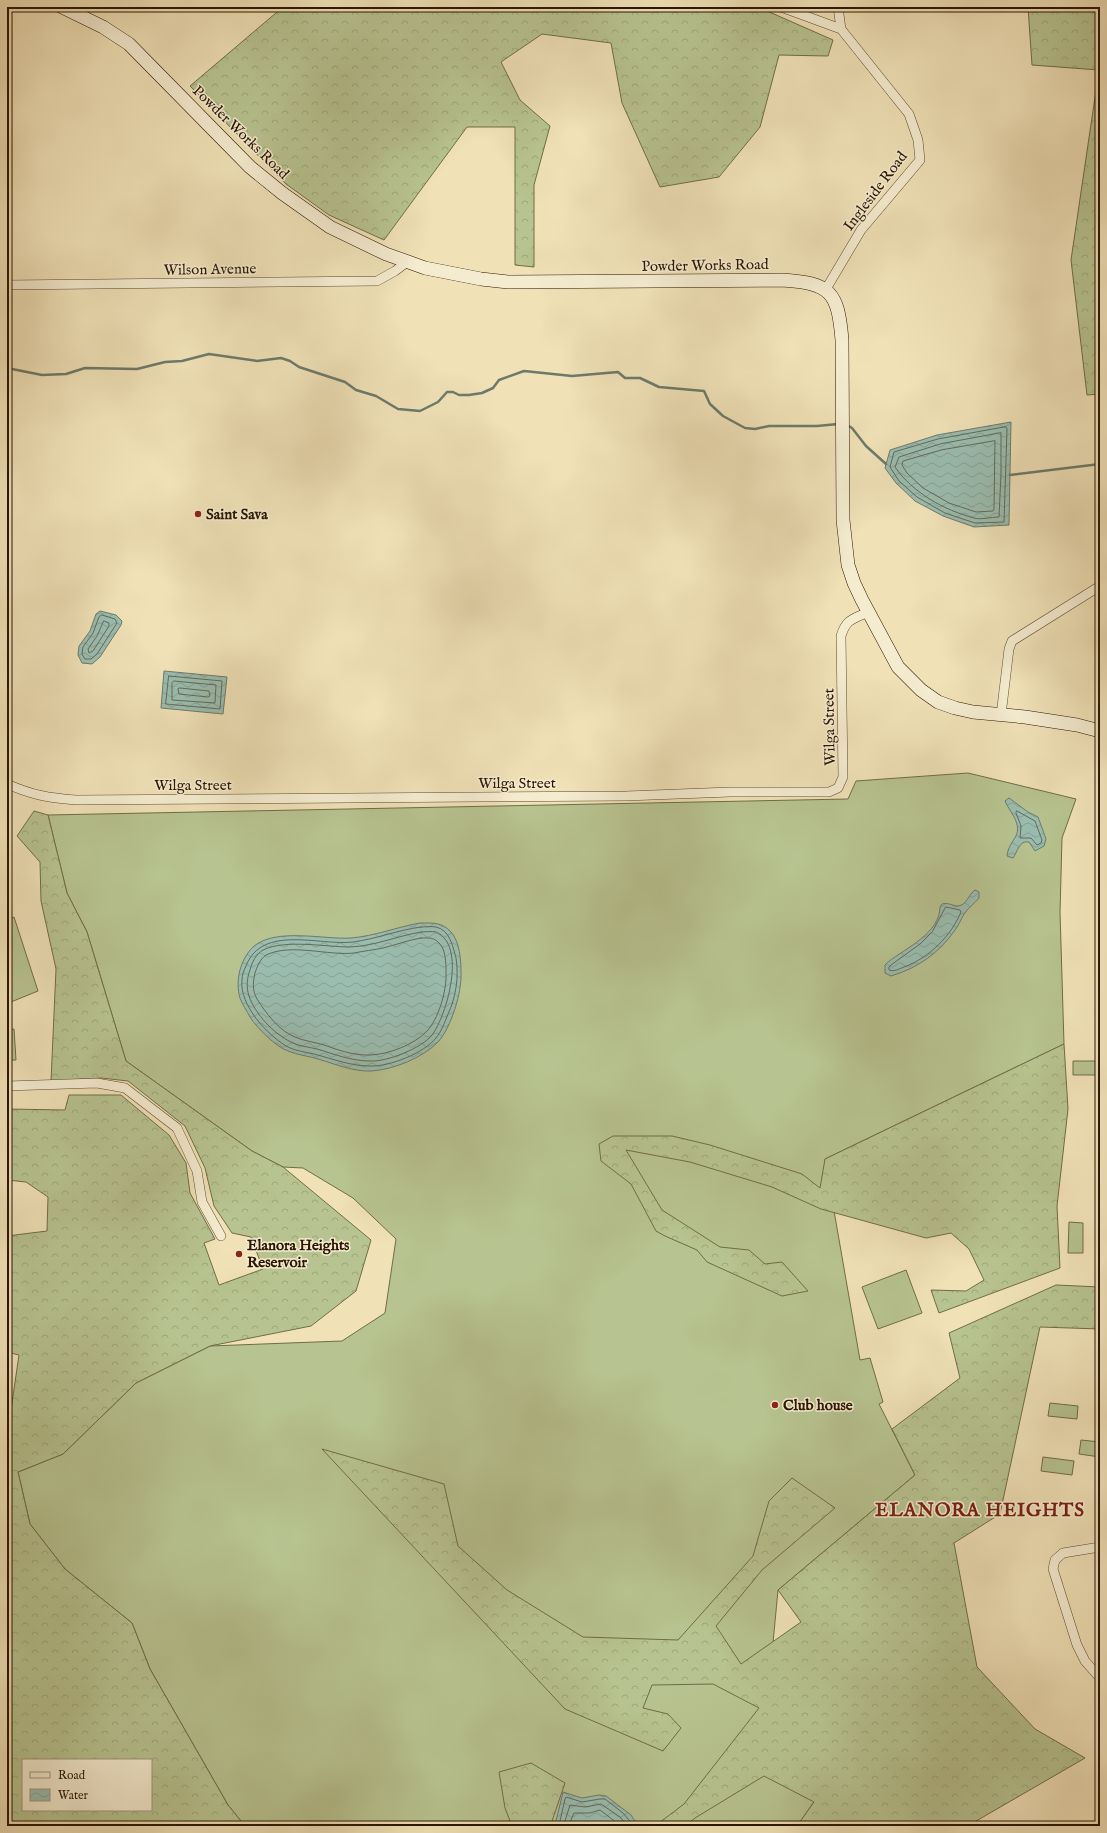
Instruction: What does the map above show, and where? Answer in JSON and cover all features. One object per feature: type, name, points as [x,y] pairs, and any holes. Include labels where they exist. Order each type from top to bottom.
[{"type":"main road","name":"Powder Works Road","points":[[62,7],[103,27],[129,44],[250,167],[282,193],[330,227],[386,254],[407,262],[432,269],[481,279],[508,282],[782,280],[807,281],[826,289]]},
{"type":"main road","points":[[826,289],[835,299],[840,317],[842,340],[844,520],[848,565],[854,583],[868,612],[898,667],[922,690],[938,702],[955,708],[973,712],[1077,725],[1100,731]]},
{"type":"street","points":[[781,7],[841,29],[838,7]]},
{"type":"street","name":"Ingleside Road","points":[[826,289],[861,230],[920,160],[918,140],[908,114],[841,29]]},
{"type":"street","name":"Wilson Avenue","points":[[7,286],[377,282],[407,262]]},
{"type":"street","points":[[1001,715],[1009,649],[1012,641],[1100,586]]},
{"type":"street","name":"Wilga Street","points":[[7,784],[28,793],[48,798],[76,800],[618,796],[730,792],[830,792],[838,788],[844,777],[841,636],[844,626],[852,619],[868,612]]},
{"type":"street","points":[[7,1086],[97,1083],[125,1088],[177,1128],[197,1171],[202,1202],[221,1236]]},
{"type":"street","points":[[1100,1547],[1063,1553],[1055,1560],[1053,1569],[1077,1645],[1084,1662],[1100,1678]]},
{"type":"green space","points":[[283,7],[758,7],[833,40],[828,56],[779,55],[760,127],[719,177],[660,187],[622,103],[611,43],[542,34],[501,62],[520,100],[550,126],[534,185],[534,267],[515,265],[515,127],[467,127],[384,240],[329,215],[286,184],[190,86]]},
{"type":"green space","points":[[1028,7],[1100,7],[1100,394],[1087,395],[1071,260],[1099,70],[1032,65]]},
{"type":"green space","points":[[968,773],[1076,799],[1062,838],[1060,912],[1064,1044],[825,1159],[860,1360],[870,1358],[883,1402],[879,1404],[915,1475],[778,1590],[773,1643],[879,1709],[797,1826],[245,1826],[228,1805],[150,1669],[132,1623],[65,1569],[30,1524],[18,1472],[63,1454],[136,1383],[210,1346],[342,1341],[385,1313],[396,1239],[353,1198],[303,1168],[283,1167],[252,1151],[126,1061],[87,932],[67,893],[48,815],[848,799],[856,781]]},
{"type":"green space","points":[[34,811],[48,815],[67,893],[87,932],[126,1061],[252,1151],[283,1167],[371,1240],[356,1291],[311,1326],[210,1346],[136,1383],[63,1454],[18,1472],[30,1524],[65,1569],[132,1623],[150,1669],[228,1805],[245,1826],[7,1826],[7,1437],[19,1355],[7,1352],[7,1236],[47,1231],[48,1197],[26,1182],[7,1180],[7,1109],[65,1110],[69,1095],[121,1095],[169,1135],[186,1163],[190,1193],[215,1239],[204,1243],[219,1285],[263,1269],[251,1237],[232,1233],[214,1206],[205,1168],[185,1126],[128,1081],[101,1078],[51,1081],[56,969],[41,901],[40,862],[17,836]]},
{"type":"green space","points":[[14,917],[38,991],[11,1002],[7,993],[7,920]]},
{"type":"green space","points":[[14,1029],[16,1060],[7,1060],[7,1030]]},
{"type":"green space","points":[[1064,1044],[1068,1109],[1057,1206],[1060,1268],[939,1313],[931,1290],[966,1291],[984,1280],[969,1249],[951,1233],[926,1238],[821,1209],[772,1187],[690,1162],[626,1150],[662,1210],[720,1247],[749,1250],[765,1264],[782,1262],[808,1291],[782,1296],[707,1262],[697,1250],[656,1231],[631,1184],[601,1161],[599,1144],[613,1136],[672,1136],[710,1145],[802,1174],[820,1188],[825,1159]]},
{"type":"green space","points":[[1073,1061],[1100,1061],[1100,1075],[1073,1075]]},
{"type":"green space","points":[[1069,1222],[1083,1223],[1083,1253],[1068,1253]]},
{"type":"green space","points":[[906,1270],[922,1313],[878,1329],[862,1287]]},
{"type":"green space","points":[[1056,1285],[1100,1287],[1100,1329],[1040,1327],[1000,1514],[954,1543],[977,1667],[1035,1729],[1085,1758],[971,1824],[970,1826],[797,1826],[814,1802],[764,1776],[695,1818],[685,1826],[655,1826],[684,1804],[759,1708],[713,1684],[652,1685],[643,1708],[668,1714],[681,1728],[663,1751],[565,1709],[322,1449],[444,1484],[458,1546],[507,1590],[583,1637],[678,1640],[753,1556],[769,1501],[792,1478],[835,1508],[762,1570],[716,1626],[741,1664],[801,1622],[778,1590],[915,1475],[892,1429],[960,1378],[949,1333]]},
{"type":"green space","points":[[1050,1403],[1078,1406],[1077,1419],[1048,1416]]},
{"type":"green space","points":[[1081,1440],[1100,1442],[1100,1457],[1079,1454]]},
{"type":"green space","points":[[1043,1457],[1074,1461],[1072,1475],[1041,1471]]},
{"type":"green space","points":[[531,1763],[565,1783],[551,1824],[553,1826],[512,1826],[505,1808],[499,1772]]},
{"type":"water","points":[[1011,422],[1009,525],[974,527],[943,516],[915,501],[896,483],[885,468],[890,450],[937,435]]},
{"type":"water","points":[[100,611],[116,615],[122,621],[121,625],[100,657],[92,664],[82,663],[78,655],[79,646],[90,631],[96,614]]},
{"type":"water","points":[[164,671],[227,677],[223,714],[161,708]]},
{"type":"water","points":[[1009,798],[1028,812],[1038,817],[1046,839],[1044,846],[1035,851],[1029,842],[1021,844],[1013,858],[1007,856],[1009,848],[1016,836],[1017,826],[1005,801]]},
{"type":"water","points":[[975,890],[979,892],[979,898],[963,916],[949,938],[935,953],[919,964],[901,973],[891,976],[885,973],[885,965],[888,962],[921,939],[934,925],[939,916],[940,907],[942,904],[946,903],[958,906],[961,905]]},
{"type":"water","points":[[420,923],[433,923],[444,926],[454,936],[461,963],[461,981],[455,1009],[443,1036],[432,1048],[408,1062],[381,1070],[365,1071],[296,1054],[278,1046],[262,1032],[250,1017],[241,1000],[238,978],[242,964],[253,947],[262,941],[274,937],[287,936],[351,938]]},
{"type":"water","points":[[563,1792],[582,1798],[599,1795],[606,1796],[631,1815],[638,1826],[558,1826],[556,1821]]},
{"type":"waterway","points":[[7,368],[42,375],[66,374],[85,368],[137,369],[165,362],[182,361],[209,354],[257,361],[281,358],[290,361],[299,367],[345,382],[356,390],[376,396],[398,409],[420,411],[438,402],[447,392],[453,392],[459,395],[482,393],[493,388],[499,380],[524,371],[572,376],[618,372],[625,378],[640,378],[659,387],[704,391],[710,404],[723,416],[745,428],[755,429],[769,426],[817,426],[838,424]]},
{"type":"waterway","points":[[847,425],[852,428],[866,446],[886,464]]},
{"type":"waterway","points":[[1010,475],[1100,464]]},
{"type":"place","name":"Saint Sava","points":[[198,514]]},
{"type":"place","name":"Elanora Heights Reservoir","points":[[239,1254]]},
{"type":"place","name":"Club house","points":[[775,1405]]},
{"type":"district","name":"ELANORA HEIGHTS","points":[[980,1509]]}]
